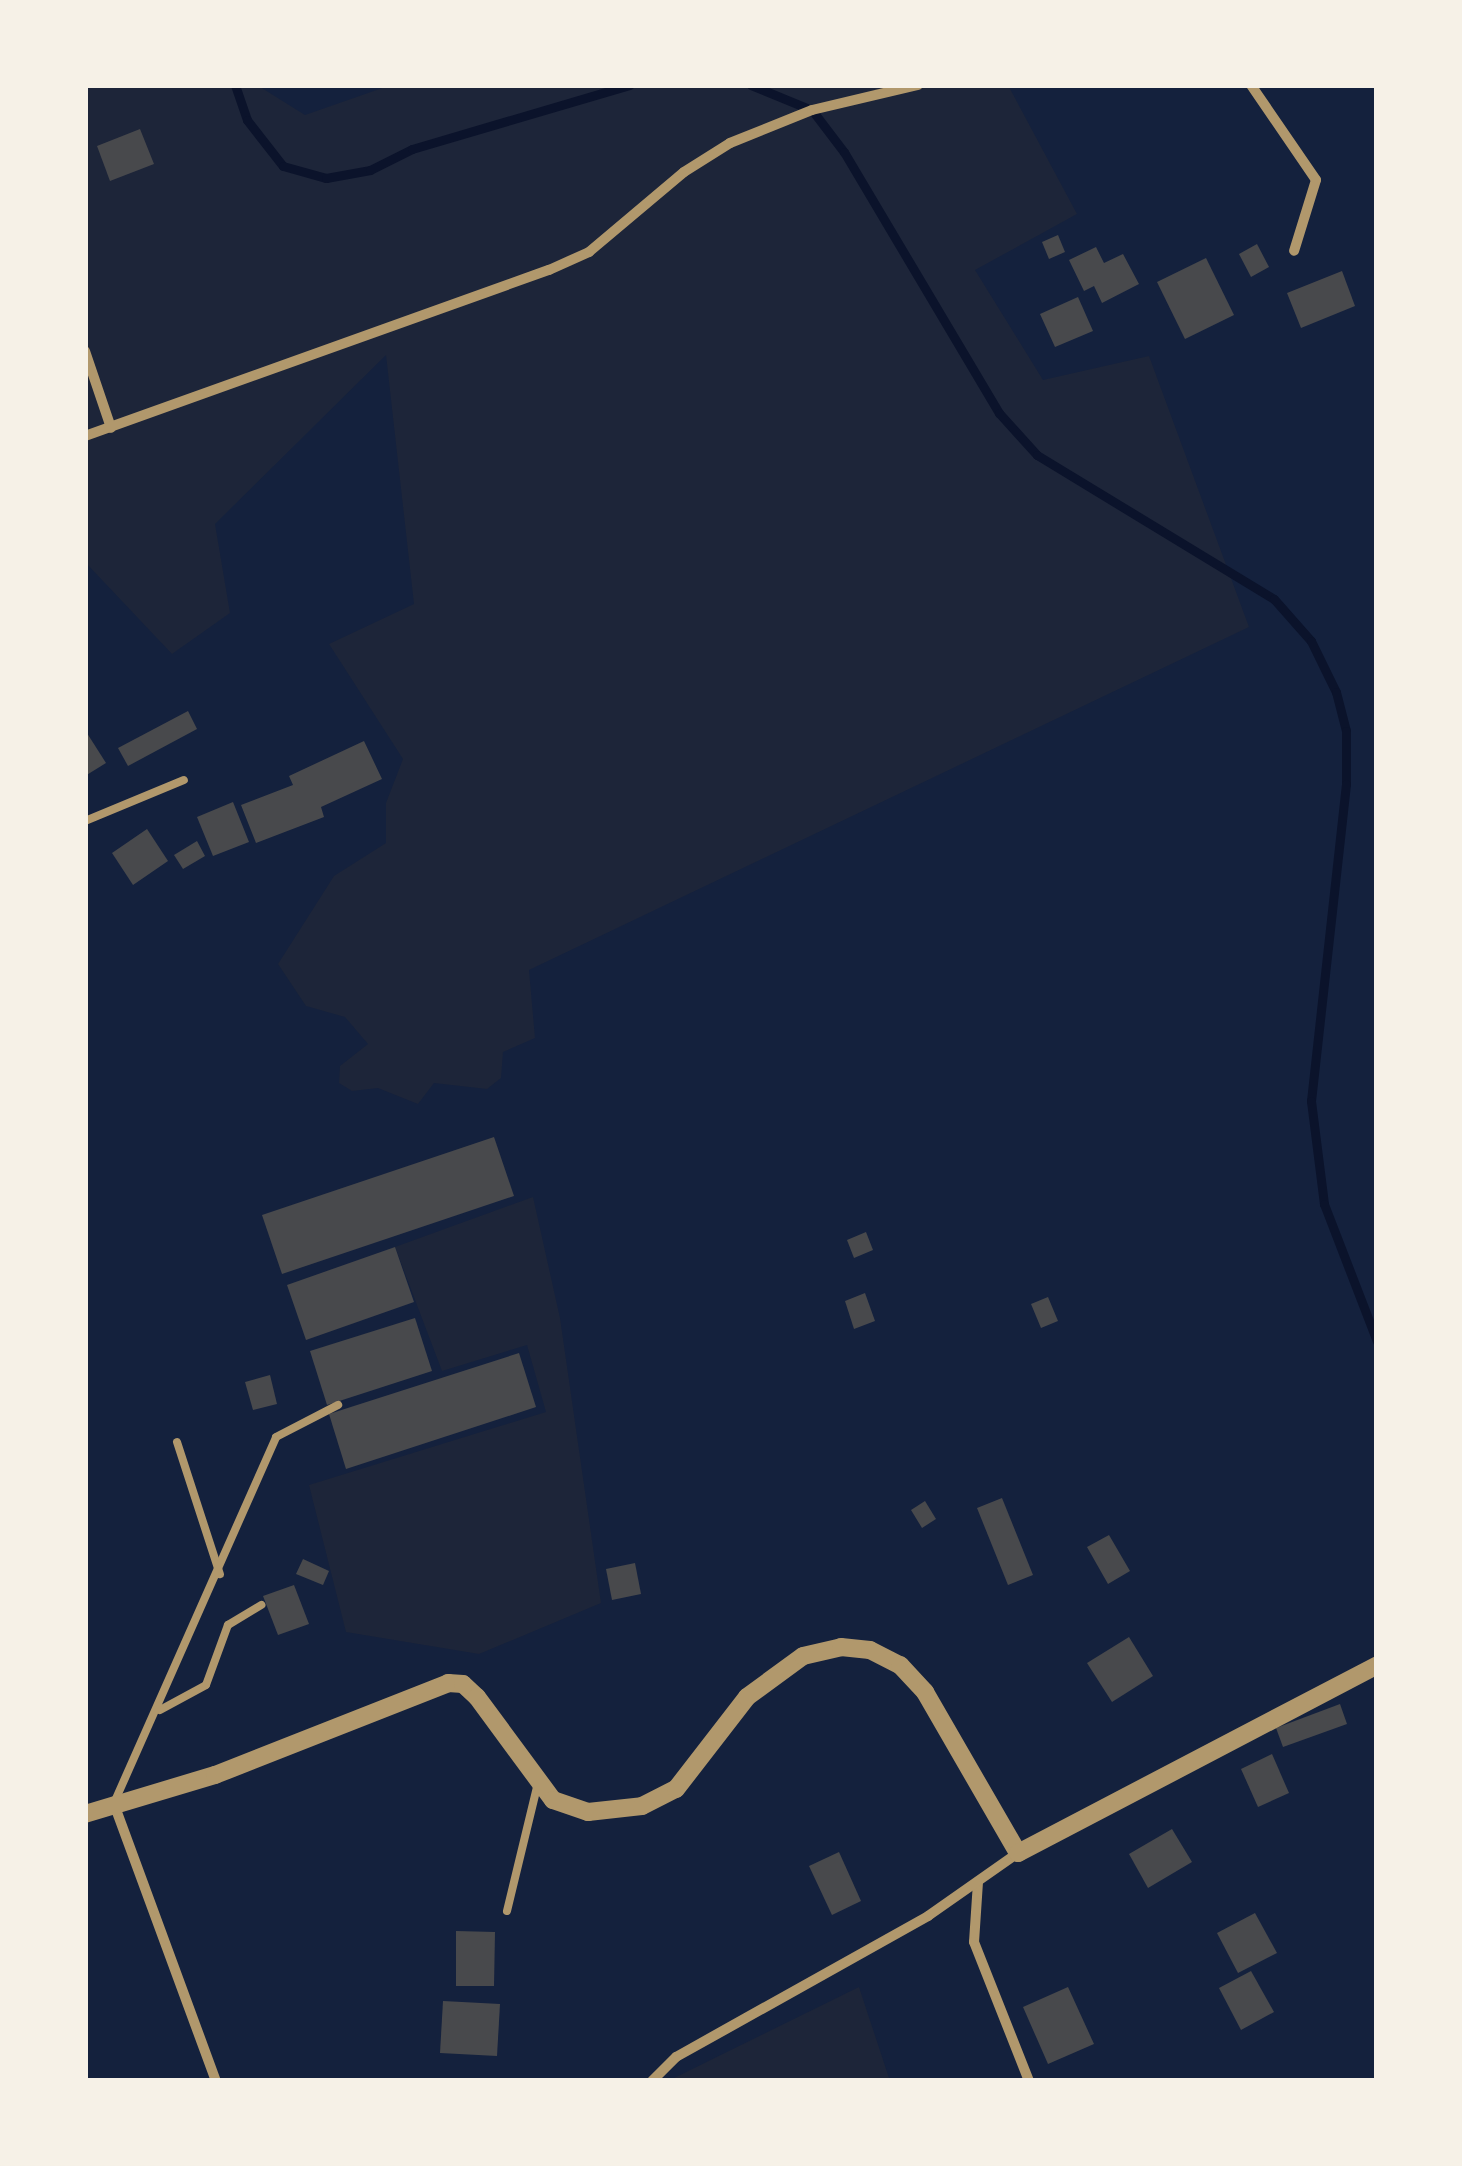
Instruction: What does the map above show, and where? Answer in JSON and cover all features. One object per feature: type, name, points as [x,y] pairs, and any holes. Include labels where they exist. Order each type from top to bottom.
[{"type":"street","points":[[85,436],[549,270],[589,252],[684,172],[730,143],[812,110],[918,85]]},
{"type":"street","points":[[1252,85],[1316,180],[1294,252]]},
{"type":"street","points":[[85,351],[110,428]]},
{"type":"street","points":[[85,1814],[216,1775],[448,1682],[464,1684],[477,1697],[553,1800],[588,1812],[642,1806],[676,1789],[747,1698],[792,1664],[841,1647],[870,1650],[900,1665],[925,1692],[1018,1853]]},
{"type":"street","points":[[652,2081],[676,2057],[978,1882],[1018,1853],[1377,1665]]},
{"type":"street","points":[[114,1804],[216,2081]]},
{"type":"street","points":[[978,1882],[974,1942],[1029,2081]]},
{"type":"lane","points":[[85,822],[184,780]]},
{"type":"lane","points":[[114,1804],[160,1710],[276,1437],[338,1406]]},
{"type":"lane","points":[[177,1442],[220,1574]]},
{"type":"lane","points":[[160,1710],[206,1684],[228,1625],[262,1605]]},
{"type":"lane","points":[[507,1911],[538,1783]]},
{"type":"shaded area","points":[[85,85],[257,85],[305,115],[391,85],[1008,85],[1077,214],[975,270],[1043,380],[1149,356],[1249,627],[529,970],[535,1038],[503,1052],[501,1078],[487,1089],[434,1083],[418,1104],[378,1088],[352,1091],[339,1083],[340,1066],[368,1044],[345,1017],[306,1006],[278,964],[334,876],[386,843],[386,803],[403,759],[329,644],[414,604],[386,355],[215,524],[230,613],[172,654],[85,562]]},
{"type":"shaded area","points":[[533,1197],[560,1318],[601,1603],[479,1654],[346,1632],[309,1485],[546,1412],[527,1345],[442,1371],[395,1247]]},
{"type":"shaded area","points":[[859,1987],[890,2081],[670,2081],[670,2080]]},
{"type":"building","points":[[140,129],[154,164],[110,181],[97,146]]},
{"type":"building","points":[[1058,235],[1065,252],[1049,259],[1042,242]]},
{"type":"building","points":[[1257,244],[1269,267],[1251,277],[1239,254]]},
{"type":"building","points":[[1096,247],[1104,263],[1123,254],[1139,284],[1102,303],[1094,286],[1084,291],[1069,260]]},
{"type":"building","points":[[1206,258],[1234,315],[1185,339],[1157,282]]},
{"type":"building","points":[[1342,271],[1355,306],[1301,328],[1287,293]]},
{"type":"building","points":[[1078,297],[1093,331],[1055,347],[1040,314]]},
{"type":"building","points":[[188,711],[197,729],[128,766],[118,748]]},
{"type":"building","points":[[85,730],[106,763],[85,776]]},
{"type":"building","points":[[364,741],[382,779],[321,807],[324,817],[256,843],[241,805],[293,785],[289,776]]},
{"type":"building","points":[[233,802],[249,842],[213,856],[197,817]]},
{"type":"building","points":[[147,829],[168,861],[133,885],[112,853]]},
{"type":"building","points":[[197,841],[205,856],[183,869],[174,855]]},
{"type":"building","points":[[494,1137],[514,1196],[282,1274],[262,1215]]},
{"type":"building","points":[[866,1232],[873,1250],[854,1258],[847,1240]]},
{"type":"building","points":[[395,1247],[414,1302],[306,1340],[287,1285]]},
{"type":"building","points":[[865,1293],[875,1321],[854,1329],[845,1301]]},
{"type":"building","points":[[1048,1297],[1058,1321],[1041,1328],[1031,1304]]},
{"type":"building","points":[[415,1318],[432,1371],[327,1405],[310,1351]]},
{"type":"building","points":[[519,1353],[536,1407],[346,1469],[329,1414]]},
{"type":"building","points":[[270,1375],[277,1404],[253,1410],[245,1382]]},
{"type":"building","points":[[1002,1498],[1033,1575],[1008,1585],[977,1508]]},
{"type":"building","points":[[925,1501],[936,1519],[922,1528],[911,1510]]},
{"type":"building","points":[[1109,1535],[1130,1571],[1108,1584],[1087,1547]]},
{"type":"building","points":[[303,1559],[329,1571],[323,1585],[296,1574]]},
{"type":"building","points":[[635,1563],[641,1594],[612,1600],[606,1569]]},
{"type":"building","points":[[294,1585],[309,1624],[278,1635],[263,1596]]},
{"type":"building","points":[[1129,1637],[1153,1676],[1112,1702],[1087,1663]]},
{"type":"building","points":[[1340,1704],[1347,1724],[1283,1747],[1276,1728]]},
{"type":"building","points":[[1272,1754],[1289,1793],[1258,1807],[1241,1769]]},
{"type":"building","points":[[1172,1829],[1192,1862],[1148,1888],[1129,1854]]},
{"type":"building","points":[[839,1852],[861,1901],[832,1915],[809,1866]]},
{"type":"building","points":[[1255,1913],[1277,1953],[1238,1973],[1217,1933]]},
{"type":"building","points":[[456,1931],[495,1932],[494,1986],[456,1986]]},
{"type":"building","points":[[1251,1971],[1274,2012],[1241,2030],[1219,1988]]},
{"type":"building","points":[[1068,1987],[1094,2044],[1048,2064],[1023,2007]]},
{"type":"building","points":[[443,2001],[500,2004],[497,2056],[440,2053]]},
{"type":"waterway","points":[[235,85],[247,120],[283,166],[326,178],[370,170],[412,149],[630,85]]},
{"type":"waterway","points":[[751,85],[812,110],[844,152],[999,413],[1037,455],[1274,599],[1311,641],[1336,692],[1346,731],[1346,784],[1311,1101],[1324,1204],[1377,1341]]}]
